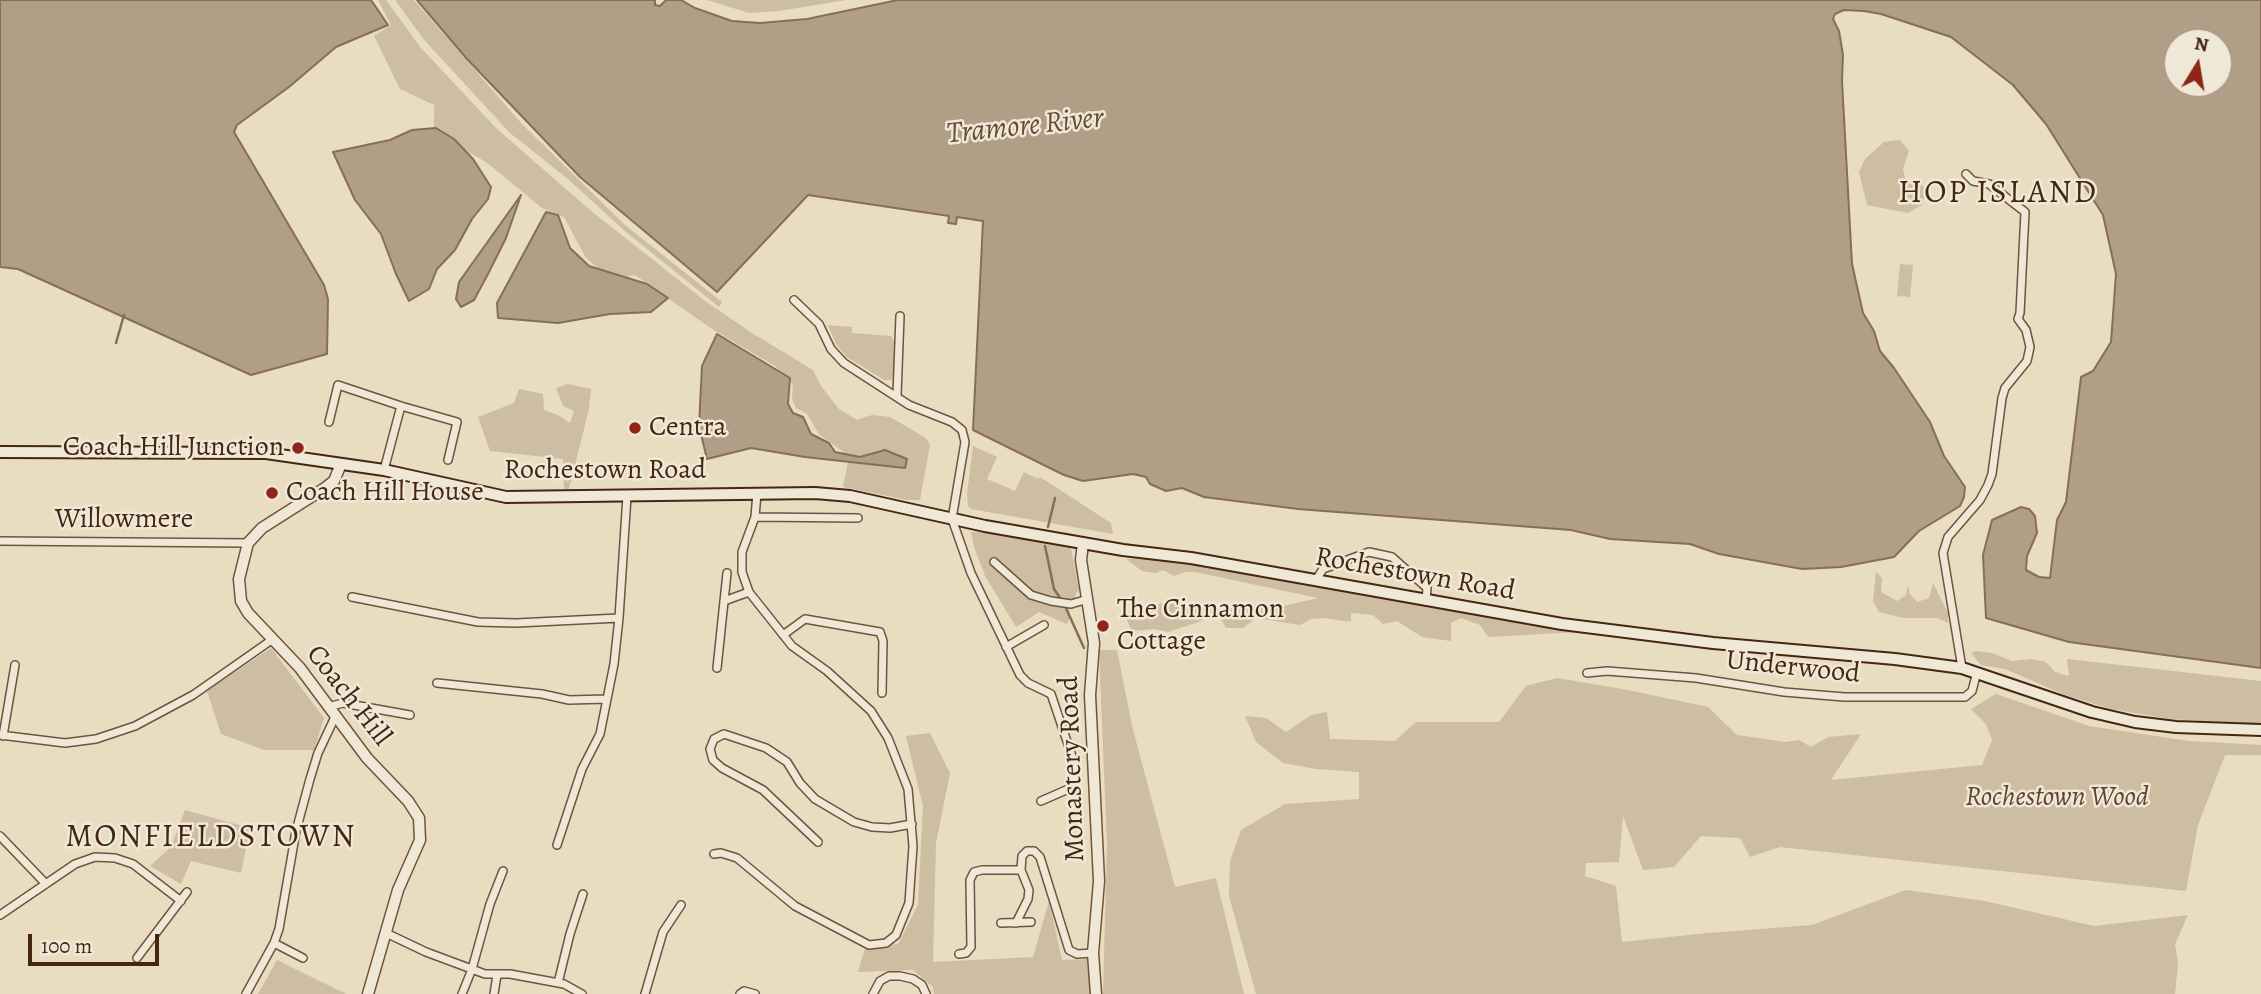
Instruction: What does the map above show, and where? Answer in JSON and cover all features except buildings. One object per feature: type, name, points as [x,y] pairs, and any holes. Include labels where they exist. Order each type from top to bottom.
[{"type":"main road","name":"Rochestown Road","points":[[0,452],[266,453],[384,470],[506,497],[815,492],[850,496],[952,519],[1110,548],[1191,558],[1562,624],[1713,643],[1895,659],[1977,672]]},
{"type":"main road","points":[[1977,672],[2057,701],[2135,722],[2176,727],[2261,730]]},
{"type":"street","points":[[1962,668],[1961,652],[1956,645],[1956,627],[1943,553],[1948,537],[1980,500],[1988,485],[2005,388],[2027,361],[2030,347],[2026,330],[2018,319],[2025,212],[1989,184],[1973,181],[1966,174]]},
{"type":"street","points":[[794,300],[819,324],[828,345],[837,357],[909,405],[958,425],[964,433],[965,442],[952,519],[971,573],[1020,675],[1028,683],[1051,694],[1076,768],[1073,787],[1041,801]]},
{"type":"street","points":[[897,395],[900,316]]},
{"type":"street","points":[[328,422],[338,385],[401,407],[457,422],[448,460]]},
{"type":"street","points":[[384,470],[401,407]]},
{"type":"street","points":[[248,543],[262,528],[334,481],[341,464]]},
{"type":"street","points":[[714,854],[721,853],[737,858],[795,906],[869,945],[886,943],[896,935],[909,903],[913,846],[908,789],[888,738],[871,710],[827,671],[792,646],[749,592],[742,572],[742,552],[755,517],[757,493]]},
{"type":"street","points":[[557,845],[582,769],[600,734],[619,618],[627,496]]},
{"type":"street","points":[[755,517],[858,518]]},
{"type":"street","name":"Willowmere","points":[[0,541],[248,543]]},
{"type":"street","name":"Coach Hill","points":[[248,543],[239,579],[241,601],[248,613],[300,668],[335,718],[419,818],[420,840],[398,890],[368,994]]},
{"type":"street","name":"Monastery Road","points":[[1083,543],[1082,560],[1094,643],[1090,695],[1099,881],[1093,953],[1096,994]]},
{"type":"street","points":[[1317,580],[1323,569],[1368,552],[1380,554],[1392,557],[1427,588],[1426,601]]},
{"type":"street","points":[[994,562],[1031,594],[1070,604],[1088,600]]},
{"type":"street","points":[[717,668],[727,573]]},
{"type":"street","points":[[724,601],[749,592]]},
{"type":"street","points":[[352,597],[478,622],[619,618]]},
{"type":"street","points":[[783,635],[805,619],[880,632],[883,641],[882,693]]},
{"type":"street","points":[[1006,647],[1044,625]]},
{"type":"street","points":[[15,665],[1,736],[65,743],[96,739],[135,726],[193,695],[273,639]]},
{"type":"street","name":"Underwood","points":[[1587,673],[1607,671],[1696,678],[1816,696],[1857,697],[1965,696],[1972,691],[1977,672]]},
{"type":"street","points":[[438,683],[542,694],[569,700],[607,699]]},
{"type":"street","points":[[328,707],[343,703],[410,715]]},
{"type":"street","points":[[246,994],[279,929],[296,831],[318,753],[335,718]]},
{"type":"street","points":[[818,842],[763,790],[722,768],[713,760],[710,749],[714,739],[724,734],[766,748],[787,762],[800,783],[815,799],[854,822],[890,828],[912,824]]},
{"type":"street","points":[[0,836],[46,884]]},
{"type":"street","points":[[1016,923],[1030,890],[1021,870],[1022,856],[1027,851],[1034,851],[1040,857],[1069,950],[1077,954],[1093,953]]},
{"type":"street","points":[[0,915],[75,864],[94,858],[115,858],[133,864],[181,901]]},
{"type":"street","points":[[959,954],[966,953],[971,947],[970,880],[974,872],[1021,870]]},
{"type":"street","points":[[462,994],[503,871]]},
{"type":"street","points":[[137,958],[187,892]]},
{"type":"street","points":[[558,983],[569,934],[583,894]]},
{"type":"street","points":[[645,994],[663,932],[681,905]]},
{"type":"street","points":[[1000,923],[1031,922]]},
{"type":"street","points":[[386,933],[426,952],[485,974],[510,974],[558,983],[582,994]]},
{"type":"street","points":[[274,943],[303,958]]},
{"type":"street","points":[[494,994],[497,975]]},
{"type":"street","points":[[873,994],[877,984],[889,976],[913,979],[922,985],[926,994]]},
{"type":"street","points":[[740,994],[744,991],[755,994]]},
{"type":"green space","points":[[378,0],[386,0],[421,48],[497,129],[590,210],[705,301],[813,370],[821,386],[839,409],[857,420],[872,415],[890,417],[926,438],[930,445],[920,500],[907,500],[843,487],[848,462],[905,468],[885,450],[860,457],[846,454],[819,434],[807,414],[796,408],[792,399],[793,385],[775,366],[712,329],[635,275],[617,278],[606,274],[586,258],[564,217],[542,208],[486,162],[434,132],[434,105],[400,89],[374,36],[391,25]]},
{"type":"green space","points":[[395,0],[414,0],[522,124],[625,225],[722,302],[719,307],[510,133],[425,41]]},
{"type":"green space","points":[[707,0],[846,0],[749,13]]},
{"type":"green space","points":[[1900,140],[1909,151],[1903,169],[1906,182],[1916,182],[1927,189],[1922,205],[1908,213],[1867,205],[1859,172],[1865,159],[1884,142]]},
{"type":"green space","points":[[1900,264],[1913,265],[1910,297],[1897,296]]},
{"type":"green space","points":[[828,325],[852,327],[852,333],[891,336],[895,343],[894,375],[891,380],[884,380],[847,357],[836,344]]},
{"type":"green space","points":[[568,384],[591,389],[589,409],[569,489],[564,489],[563,459],[490,451],[478,417],[514,403],[519,389],[543,394],[544,410],[570,423],[574,411],[563,406],[556,388]]},
{"type":"green space","points":[[973,446],[997,457],[987,479],[1015,491],[1024,472],[1038,479],[1040,477],[1111,523],[1113,534],[971,509],[968,506],[967,494]]},
{"type":"green space","points":[[990,531],[1071,548],[1079,591],[1069,610],[1070,618],[1067,624],[1039,612],[1016,627],[985,576],[974,547],[971,532]]},
{"type":"green space","points":[[1126,559],[1197,563],[1579,632],[1488,637],[1480,625],[1461,618],[1451,623],[1451,641],[1422,637],[1397,621],[1383,624],[1373,615],[1351,613],[1351,622],[1323,618],[1311,619],[1300,625],[1256,618],[1243,628],[1226,628],[1217,611],[1199,622],[1168,632],[1154,629],[1132,631],[1125,616],[1162,603],[1280,607],[1318,598],[1195,572],[1174,576],[1163,570],[1156,573],[1142,571]]},
{"type":"green space","points":[[1876,572],[1882,578],[1881,592],[1897,601],[1905,596],[1909,585],[1909,593],[1917,602],[1929,598],[1933,583],[1948,613],[1948,623],[1937,618],[1903,618],[1879,612],[1873,601]]},
{"type":"green space","points":[[271,648],[324,718],[314,750],[264,750],[221,734],[207,691]]},
{"type":"green space","points":[[1099,650],[1117,650],[1132,726],[1175,887],[1216,878],[1244,994],[1103,994],[1107,845]]},
{"type":"green space","points":[[1971,653],[1992,653],[2012,661],[2032,659],[2046,662],[2055,672],[2069,676],[2067,659],[2261,681],[2261,725],[2170,719],[2111,709],[2065,695],[2005,669],[1981,665]]},
{"type":"green space","name":"Rochestown Wood","points":[[1557,678],[1708,707],[1737,735],[1786,742],[1799,740],[1811,747],[1828,737],[1861,734],[1831,780],[1982,765],[1992,740],[1986,724],[1971,709],[1996,694],[2089,726],[2189,741],[2261,745],[2261,755],[2225,755],[2198,825],[2186,891],[1780,847],[1750,857],[1740,838],[1701,836],[1674,867],[1643,870],[1623,816],[1619,862],[1586,863],[1585,876],[1616,886],[1622,942],[1812,925],[1906,890],[1985,901],[2094,926],[2188,915],[2175,944],[2178,964],[2175,994],[1256,994],[1229,896],[1230,861],[1241,830],[1285,804],[1359,799],[1359,772],[1283,763],[1256,742],[1245,716],[1266,718],[1286,732],[1311,715],[1327,712],[1330,739],[1395,741],[1416,722],[1499,722],[1526,686]]},
{"type":"green space","points":[[930,733],[950,773],[936,843],[933,962],[1033,957],[1049,901],[1062,960],[1087,959],[1091,994],[934,994],[933,987],[913,970],[858,972],[865,948],[898,944],[918,905],[923,806],[906,736]]},
{"type":"green space","points":[[185,810],[250,828],[241,873],[191,861],[181,884],[150,866],[171,847]]},
{"type":"green space","points":[[277,960],[346,994],[258,994]]},
{"type":"water","points":[[0,0],[371,0],[388,25],[336,47],[289,87],[237,125],[234,132],[324,285],[328,299],[327,354],[251,375],[18,269],[0,267]]},
{"type":"water","name":"Tramore River","points":[[417,0],[655,0],[655,5],[660,6],[666,0],[681,0],[732,21],[760,23],[807,19],[898,0],[2261,0],[2261,668],[2069,642],[1986,618],[1983,555],[1992,520],[2021,507],[2029,509],[2035,516],[2037,533],[2027,556],[2026,570],[2039,577],[2050,578],[2057,520],[2066,502],[2081,377],[2093,371],[2111,342],[2116,274],[2103,215],[2046,124],[2013,85],[1951,37],[1881,14],[1844,10],[1835,14],[1833,19],[1839,31],[1843,55],[1842,81],[1852,264],[1863,313],[1874,331],[1880,351],[1930,422],[1944,456],[1965,487],[1960,506],[1919,531],[1894,557],[1841,567],[1802,569],[1719,554],[1690,544],[1610,539],[1571,530],[1298,509],[1204,497],[1182,488],[1166,491],[1150,484],[1146,477],[1133,474],[1083,481],[1064,475],[973,430],[983,221],[957,217],[956,224],[948,223],[949,216],[808,195],[717,292],[580,177],[467,59]]},
{"type":"water","points":[[436,128],[454,139],[473,159],[491,187],[488,199],[472,219],[455,250],[437,269],[429,289],[409,301],[381,234],[355,200],[333,152],[390,140],[412,130]]},
{"type":"water","points":[[521,195],[506,238],[488,274],[474,300],[461,307],[456,299],[459,282]]},
{"type":"water","points":[[546,212],[558,215],[570,248],[589,266],[647,284],[668,298],[651,312],[610,314],[558,323],[498,318],[497,303]]},
{"type":"water","points":[[717,334],[790,378],[788,404],[793,413],[803,417],[811,434],[829,443],[835,452],[860,457],[885,450],[907,459],[905,468],[751,448],[707,459],[699,426],[702,366]]},
{"type":"waterway","points":[[116,343],[124,315]]},
{"type":"waterway","points":[[1048,527],[1055,498]]},
{"type":"waterway","points":[[1045,546],[1054,589],[1062,601]]},
{"type":"waterway","points":[[1065,606],[1084,648]]},
{"type":"place","name":"Centra","points":[[635,428]]},
{"type":"place","name":"Coach Hill Junction","points":[[298,448]]},
{"type":"place","name":"Coach Hill House","points":[[272,493]]},
{"type":"place","name":"The Cinnamon Cottage","points":[[1103,626]]},
{"type":"district","name":"HOP ISLAND","points":[[1998,194]]},
{"type":"district","name":"MONFIELDSTOWN","points":[[211,838]]}]
